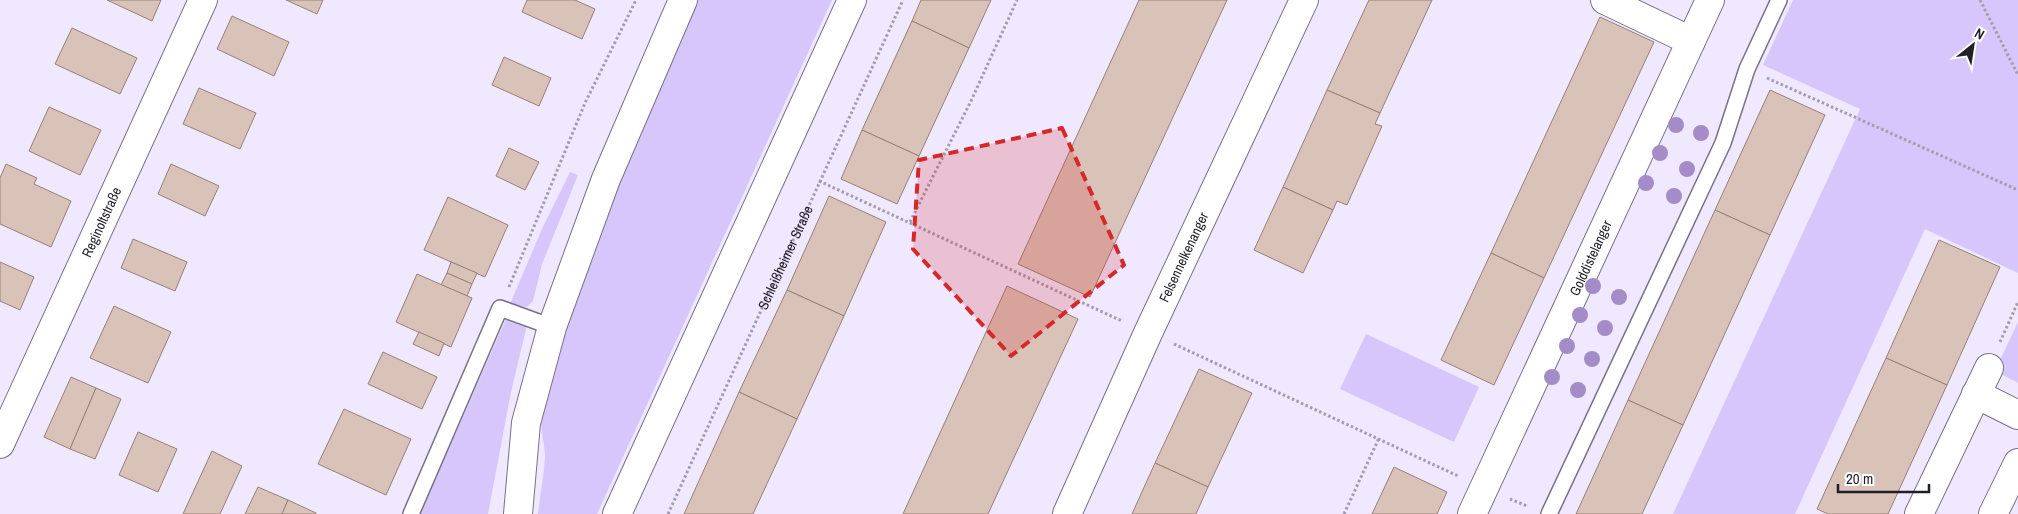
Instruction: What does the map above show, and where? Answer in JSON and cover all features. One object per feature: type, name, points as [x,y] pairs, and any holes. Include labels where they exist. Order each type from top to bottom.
[{"type":"street","name":"Reginoltstraße","points":[[0,444],[203,0]]},
{"type":"street","points":[[518,514],[526,423],[552,327],[606,178],[683,0]]},
{"type":"street","points":[[617,514],[852,0]]},
{"type":"street","name":"Felsennelkenanger","points":[[1067,514],[1148,333],[1304,0]]},
{"type":"street","points":[[1605,0],[1691,42]]},
{"type":"street","name":"Golddistelanger","points":[[1472,514],[1710,0]]},
{"type":"street","points":[[1919,514],[1989,368]]},
{"type":"street","points":[[1976,394],[2018,415]]},
{"type":"street","points":[[1993,514],[2018,463]]},
{"type":"lane","points":[[1549,514],[1723,143],[1747,69],[1779,0]]},
{"type":"lane","points":[[411,514],[500,308],[552,327]]},
{"type":"path","points":[[500,308],[585,103],[636,0]]},
{"type":"path","name":"Schleißheimer Straße","points":[[668,514],[903,0]]},
{"type":"path","points":[[910,222],[970,102],[1017,0]]},
{"type":"path","points":[[1980,0],[2018,75]]},
{"type":"path","points":[[1747,69],[2018,190]]},
{"type":"path","points":[[819,181],[1484,488],[1528,506]]},
{"type":"path","points":[[1989,368],[2018,302]]},
{"type":"path","points":[[1344,514],[1379,438]]},
{"type":"highlighted area","points":[[1062,128],[1124,265],[1011,356],[913,249],[919,160]]},
{"type":"shaded area","points":[[694,0],[832,0],[597,514],[538,514],[545,457],[541,424],[542,412],[570,306],[608,203]]},
{"type":"shaded area","points":[[1793,0],[2018,0],[2018,273],[1925,229],[1795,514],[1673,514],[1860,109],[1763,65]]},
{"type":"shaded area","points":[[570,172],[578,175],[542,264],[533,301],[527,307],[510,304],[542,229]]},
{"type":"shaded area","points":[[507,317],[527,325],[511,392],[488,514],[420,514]]},
{"type":"shaded area","points":[[2018,322],[2018,383],[1995,371]]},
{"type":"shaded area","points":[[1366,334],[1479,387],[1454,442],[1340,389]]},
{"type":"building","points":[[107,0],[161,0],[152,21]]},
{"type":"building","points":[[286,0],[323,0],[317,14]]},
{"type":"building","points":[[527,0],[575,0],[595,9],[582,39],[522,12]]},
{"type":"building","points":[[921,0],[991,0],[969,48],[912,21]]},
{"type":"building","points":[[1139,0],[1227,0],[1090,297],[1018,264]]},
{"type":"building","points":[[1369,0],[1432,0],[1380,113],[1327,90]]},
{"type":"building","points":[[232,16],[289,42],[274,76],[217,49]]},
{"type":"building","points":[[1600,17],[1654,42],[1544,278],[1491,253]]},
{"type":"building","points":[[912,21],[969,48],[919,156],[862,130]]},
{"type":"building","points":[[72,28],[137,58],[120,94],[55,64]]},
{"type":"building","points":[[504,57],[551,78],[539,106],[492,85]]},
{"type":"building","points":[[199,88],[256,113],[240,149],[183,124]]},
{"type":"building","points":[[1327,90],[1380,113],[1375,124],[1382,126],[1347,205],[1337,201],[1333,210],[1283,187]]},
{"type":"building","points":[[1770,90],[1825,115],[1770,235],[1715,210]]},
{"type":"building","points":[[49,107],[101,130],[80,175],[29,151]]},
{"type":"building","points":[[862,130],[919,156],[897,204],[841,179]]},
{"type":"building","points":[[509,148],[539,162],[525,190],[496,176]]},
{"type":"building","points":[[6,164],[37,178],[34,184],[71,201],[51,247],[0,224],[0,178]]},
{"type":"building","points":[[171,164],[219,186],[205,216],[158,194]]},
{"type":"building","points":[[1283,187],[1333,210],[1303,273],[1254,250]]},
{"type":"building","points":[[829,196],[886,222],[844,316],[787,290]]},
{"type":"building","points":[[448,197],[508,225],[485,277],[424,250]]},
{"type":"building","points":[[1715,210],[1770,235],[1683,425],[1628,400]]},
{"type":"building","points":[[133,239],[187,262],[175,291],[121,268]]},
{"type":"building","points":[[1939,240],[2000,267],[1947,385],[1886,358]]},
{"type":"building","points":[[1491,253],[1544,278],[1494,385],[1441,360]]},
{"type":"building","points":[[0,262],[34,277],[20,310],[0,301]]},
{"type":"building","points":[[451,262],[477,273],[472,284],[447,273]]},
{"type":"building","points":[[447,273],[472,284],[467,296],[441,285]]},
{"type":"building","points":[[417,274],[472,298],[451,347],[396,322]]},
{"type":"building","points":[[1007,286],[1078,319],[988,514],[903,514]]},
{"type":"building","points":[[787,290],[844,316],[797,419],[739,392]]},
{"type":"building","points":[[114,306],[171,332],[148,383],[90,358]]},
{"type":"building","points":[[419,332],[444,343],[439,356],[413,344]]},
{"type":"building","points":[[383,352],[437,377],[422,409],[368,384]]},
{"type":"building","points":[[1886,358],[1947,385],[1888,514],[1828,514],[1817,509]]},
{"type":"building","points":[[1199,369],[1252,393],[1208,487],[1155,463]]},
{"type":"building","points":[[71,377],[96,388],[70,449],[44,437]]},
{"type":"building","points":[[96,388],[121,399],[95,459],[70,449]]},
{"type":"building","points":[[739,392],[797,419],[753,514],[684,514]]},
{"type":"building","points":[[1628,400],[1683,425],[1642,514],[1576,514]]},
{"type":"building","points":[[344,409],[411,439],[386,495],[318,464]]},
{"type":"building","points":[[138,432],[177,449],[158,492],[119,475]]},
{"type":"building","points":[[212,451],[242,466],[220,514],[183,514]]},
{"type":"building","points":[[1155,463],[1208,487],[1196,514],[1132,514]]},
{"type":"building","points":[[1394,467],[1447,492],[1437,514],[1372,514]]},
{"type":"building","points":[[258,487],[288,500],[282,514],[245,514]]},
{"type":"building","points":[[288,500],[316,513],[316,514],[282,514]]}]
